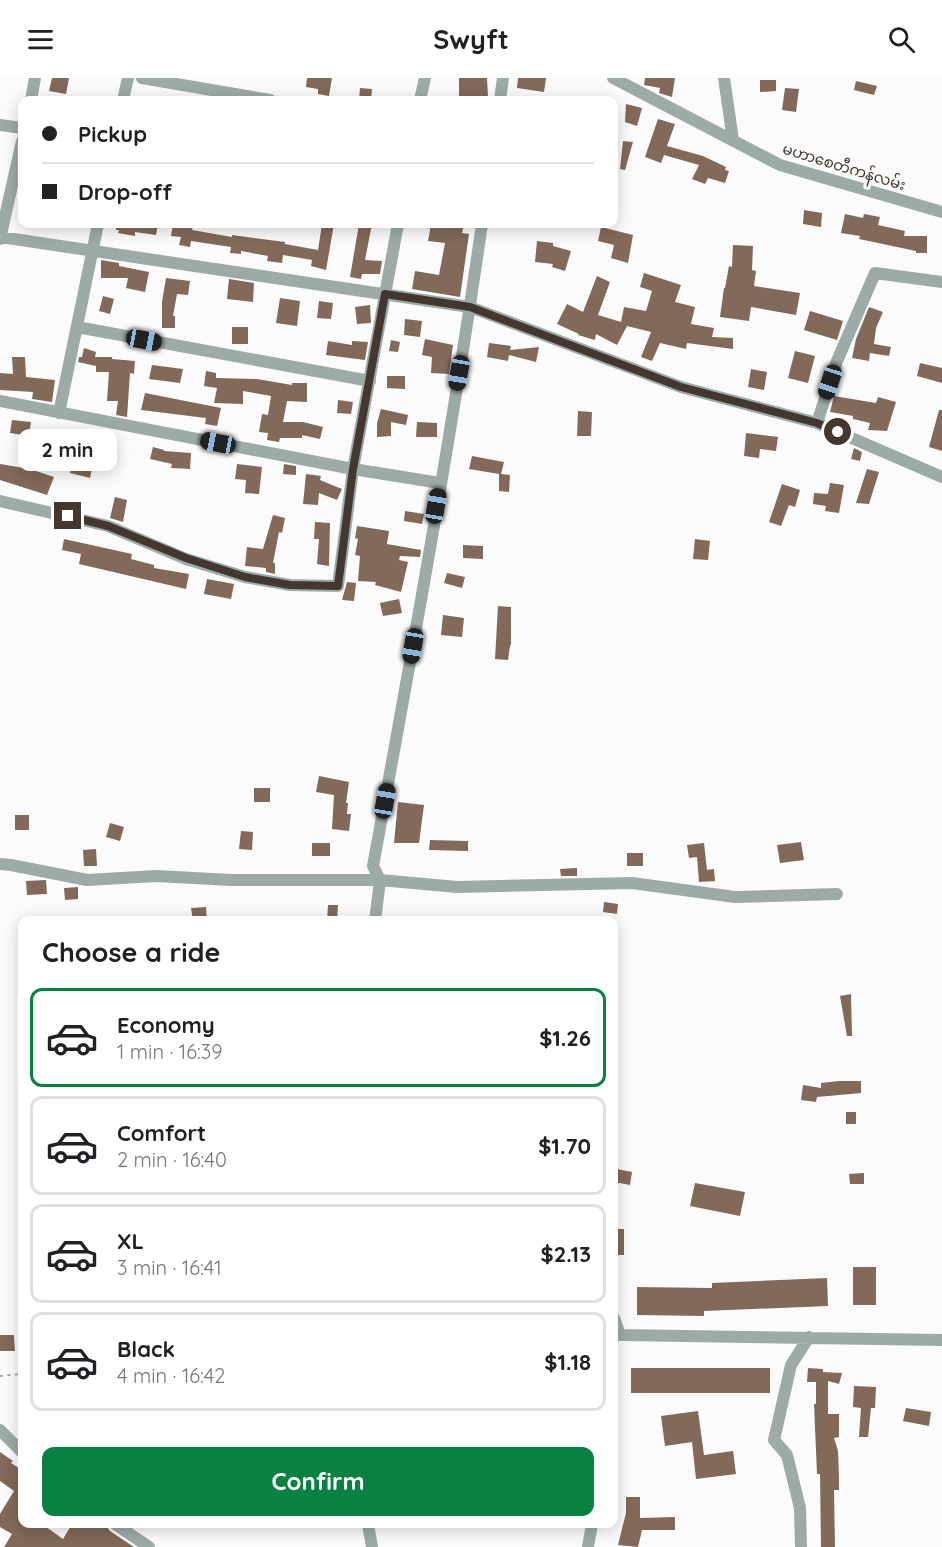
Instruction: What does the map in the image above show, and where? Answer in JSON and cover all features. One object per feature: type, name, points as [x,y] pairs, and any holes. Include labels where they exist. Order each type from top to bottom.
[{"type":"street","points":[[32,96],[35,78]]},
{"type":"street","points":[[124,96],[128,78]]},
{"type":"street","points":[[142,78],[247,96]]},
{"type":"street","points":[[421,96],[425,78]]},
{"type":"street","points":[[501,96],[503,78]]},
{"type":"street","name":"မဟာစေတီကန်လမ်း","points":[[613,78],[780,165],[942,212]]},
{"type":"street","points":[[724,78],[733,140]]},
{"type":"street","points":[[0,125],[18,127]]},
{"type":"street","points":[[18,158],[0,237],[470,307],[681,387],[817,423],[942,477]]},
{"type":"street","points":[[59,413],[97,228]]},
{"type":"street","points":[[0,501],[108,526],[186,558],[245,577],[290,585],[338,586],[353,469],[397,228]]},
{"type":"street","points":[[376,916],[380,880],[373,866],[470,307],[481,228]]},
{"type":"street","points":[[817,423],[837,361],[875,273],[942,282]]},
{"type":"street","points":[[77,327],[369,381]]},
{"type":"street","points":[[0,401],[353,469],[440,483]]},
{"type":"street","points":[[0,864],[87,880],[156,876],[231,880],[380,880],[457,887],[632,883],[735,897],[837,894]]},
{"type":"street","points":[[618,1339],[809,1336],[942,1340]]},
{"type":"street","points":[[801,1547],[800,1508],[787,1455],[774,1440],[791,1365],[809,1336]]},
{"type":"street","points":[[0,1430],[18,1448]]},
{"type":"street","points":[[121,1528],[148,1547]]},
{"type":"street","points":[[369,1528],[372,1547]]},
{"type":"street","points":[[588,1547],[591,1528]]},
{"type":"path","points":[[0,1376],[18,1374]]},
{"type":"building","points":[[52,78],[69,78],[66,94],[49,91]]},
{"type":"building","points":[[307,78],[332,78],[329,96],[318,94],[318,89],[306,87]]},
{"type":"building","points":[[459,78],[487,78],[488,96],[459,96]]},
{"type":"building","points":[[518,78],[546,78],[544,92],[517,88]]},
{"type":"building","points":[[645,78],[675,78],[672,97],[659,93],[660,88],[644,85]]},
{"type":"building","points":[[760,80],[776,80],[776,91],[760,92]]},
{"type":"building","points":[[856,81],[877,86],[874,95],[854,90]]},
{"type":"building","points":[[360,88],[372,89],[371,96],[359,96]]},
{"type":"building","points":[[785,88],[799,89],[796,112],[782,110]]},
{"type":"building","points":[[626,104],[642,108],[637,126],[625,122]]},
{"type":"building","points":[[658,119],[675,124],[667,146],[703,156],[726,167],[725,170],[729,171],[725,183],[708,178],[705,184],[692,179],[699,165],[664,155],[661,163],[645,157]]},
{"type":"building","points":[[623,141],[633,142],[625,170],[620,169]]},
{"type":"building","points":[[804,210],[822,213],[821,227],[803,224]]},
{"type":"building","points":[[845,214],[863,218],[864,214],[880,217],[878,225],[905,231],[904,236],[927,236],[927,253],[916,253],[916,251],[859,239],[860,236],[841,233]]},
{"type":"building","points":[[116,228],[157,228],[156,235],[135,232],[135,236],[118,233],[119,230]]},
{"type":"building","points":[[172,228],[192,228],[192,230],[232,237],[232,235],[285,242],[285,244],[318,250],[321,228],[333,228],[326,270],[311,266],[312,260],[283,255],[282,263],[267,261],[268,256],[241,251],[241,254],[230,253],[231,247],[191,241],[190,247],[179,245],[181,237],[171,236]]},
{"type":"building","points":[[358,228],[371,228],[365,260],[382,261],[380,274],[362,274],[361,279],[350,277]]},
{"type":"building","points":[[430,228],[463,228],[462,233],[469,234],[460,297],[412,289],[415,271],[439,275],[445,243],[428,241]]},
{"type":"building","points":[[601,228],[633,235],[628,263],[611,258],[614,245],[598,241]]},
{"type":"building","points":[[537,241],[553,243],[553,246],[571,251],[565,271],[552,267],[553,264],[535,262]]},
{"type":"building","points":[[733,245],[753,246],[752,270],[756,271],[754,286],[800,293],[796,315],[751,307],[749,321],[720,317],[729,266],[732,267]]},
{"type":"building","points":[[101,260],[149,272],[145,292],[126,288],[128,278],[101,278]]},
{"type":"building","points":[[644,273],[681,285],[675,302],[695,307],[691,324],[714,328],[712,337],[733,338],[733,349],[687,343],[686,349],[660,343],[652,361],[641,357],[651,332],[627,326],[617,345],[596,334],[595,340],[578,335],[557,324],[567,304],[583,312],[597,276],[610,282],[598,315],[621,322],[624,307],[646,311],[652,291],[640,287]]},
{"type":"building","points":[[166,278],[190,281],[188,295],[177,294],[173,316],[175,316],[175,328],[162,328],[162,302]]},
{"type":"building","points":[[229,279],[254,283],[253,302],[227,299]]},
{"type":"building","points":[[103,296],[114,299],[110,314],[99,311]]},
{"type":"building","points":[[280,298],[300,301],[297,326],[276,323]]},
{"type":"building","points":[[319,301],[333,303],[331,319],[317,318]]},
{"type":"building","points":[[370,305],[371,323],[357,324],[355,307]]},
{"type":"building","points":[[869,307],[883,312],[876,328],[874,344],[891,347],[889,356],[870,353],[869,361],[852,358],[856,339]]},
{"type":"building","points":[[810,311],[843,321],[837,340],[804,330]]},
{"type":"building","points":[[405,319],[422,321],[420,337],[404,335]]},
{"type":"building","points":[[232,327],[248,327],[248,344],[232,344]]},
{"type":"building","points":[[425,339],[453,345],[449,374],[431,373],[432,357],[422,355]]},
{"type":"building","points":[[391,340],[400,342],[398,352],[389,351]]},
{"type":"building","points":[[328,341],[352,345],[352,341],[368,342],[365,360],[326,355]]},
{"type":"building","points":[[489,343],[511,346],[510,350],[539,347],[536,362],[509,355],[508,361],[487,357]]},
{"type":"building","points":[[84,348],[96,352],[95,357],[135,361],[134,374],[130,373],[127,417],[116,415],[118,401],[107,401],[109,372],[96,372],[96,366],[78,362]]},
{"type":"building","points":[[795,351],[815,356],[808,383],[788,378]]},
{"type":"building","points":[[12,357],[25,357],[26,377],[55,380],[52,402],[32,399],[33,392],[0,390],[0,373],[13,374]]},
{"type":"building","points":[[920,363],[942,368],[942,383],[917,376]]},
{"type":"building","points":[[152,365],[183,369],[180,383],[149,379]]},
{"type":"building","points":[[751,369],[767,372],[764,390],[748,387]]},
{"type":"building","points":[[206,371],[216,373],[216,378],[257,379],[292,385],[292,383],[307,383],[307,402],[287,401],[283,422],[303,422],[323,427],[320,439],[302,435],[302,438],[280,438],[279,442],[267,440],[268,433],[259,432],[262,414],[268,415],[271,396],[243,391],[243,404],[214,403],[217,388],[204,386]]},
{"type":"building","points":[[387,376],[405,376],[405,389],[387,388]]},
{"type":"building","points":[[145,393],[221,408],[217,426],[205,424],[206,418],[141,410]]},
{"type":"building","points":[[834,396],[876,403],[878,397],[896,402],[887,431],[868,430],[870,423],[853,419],[853,416],[830,412]]},
{"type":"building","points":[[338,400],[353,402],[351,414],[337,413]]},
{"type":"building","points":[[381,409],[408,415],[406,425],[391,422],[391,436],[377,437],[377,423]]},
{"type":"building","points":[[939,410],[942,410],[942,451],[929,447]]},
{"type":"building","points":[[578,411],[592,412],[591,436],[577,436]]},
{"type":"building","points":[[12,420],[31,422],[29,436],[10,433]]},
{"type":"building","points":[[417,422],[437,423],[437,437],[416,437]]},
{"type":"building","points":[[746,433],[778,437],[776,451],[760,449],[759,458],[744,456]]},
{"type":"building","points":[[70,441],[88,445],[84,462],[93,464],[90,478],[70,473],[75,454],[68,452]]},
{"type":"building","points":[[153,447],[164,451],[191,453],[190,469],[171,468],[172,464],[150,459]]},
{"type":"building","points":[[854,448],[862,452],[860,461],[851,459]]},
{"type":"building","points":[[472,456],[504,462],[501,474],[510,475],[509,492],[499,491],[499,474],[469,469]]},
{"type":"building","points":[[0,464],[24,467],[54,477],[47,495],[0,480]]},
{"type":"building","points":[[237,464],[262,467],[259,494],[245,493],[246,480],[235,479]]},
{"type":"building","points":[[284,464],[296,466],[296,475],[283,474]]},
{"type":"building","points":[[867,469],[879,472],[869,504],[856,503]]},
{"type":"building","points":[[306,474],[321,476],[320,480],[342,489],[337,500],[319,493],[318,505],[303,504]]},
{"type":"building","points":[[830,483],[844,485],[839,513],[825,511],[826,506],[813,504],[814,493],[828,494]]},
{"type":"building","points":[[782,484],[800,490],[795,507],[789,505],[781,526],[769,522]]},
{"type":"building","points":[[115,497],[127,500],[123,522],[110,518]]},
{"type":"building","points":[[405,511],[424,514],[422,524],[404,521]]},
{"type":"building","points":[[273,515],[285,518],[282,533],[279,532],[273,563],[275,563],[275,574],[266,572],[266,568],[245,566],[247,547],[263,549]]},
{"type":"building","points":[[315,522],[330,523],[329,566],[317,564],[319,539],[314,539]]},
{"type":"building","points":[[357,526],[389,531],[387,544],[421,550],[420,557],[400,556],[399,560],[408,562],[401,592],[375,585],[376,582],[358,581],[360,556],[355,555],[358,539],[355,538]]},
{"type":"building","points":[[64,539],[132,554],[131,559],[154,565],[154,568],[189,574],[186,589],[79,564],[81,554],[62,550]]},
{"type":"building","points":[[695,539],[710,541],[708,560],[693,559]]},
{"type":"building","points":[[463,545],[483,546],[483,559],[463,558]]},
{"type":"building","points":[[447,573],[465,577],[462,588],[444,583]]},
{"type":"building","points":[[207,579],[234,584],[231,599],[204,594]]},
{"type":"building","points":[[347,582],[356,583],[354,601],[342,600]]},
{"type":"building","points":[[399,599],[402,613],[383,616],[380,603]]},
{"type":"building","points":[[498,606],[511,607],[511,645],[508,660],[495,659]]},
{"type":"building","points":[[443,615],[464,618],[462,637],[441,635]]},
{"type":"building","points":[[319,776],[349,782],[346,803],[348,803],[347,814],[351,814],[349,831],[332,829],[334,795],[316,792]]},
{"type":"building","points":[[254,788],[270,788],[270,802],[254,802]]},
{"type":"building","points":[[398,802],[424,805],[419,843],[394,843]]},
{"type":"building","points":[[15,815],[29,815],[29,830],[15,830]]},
{"type":"building","points":[[110,823],[124,827],[120,841],[106,837]]},
{"type":"building","points":[[241,831],[253,832],[252,850],[239,849]]},
{"type":"building","points":[[430,840],[468,841],[468,851],[429,850]]},
{"type":"building","points":[[801,842],[804,860],[780,863],[777,845]]},
{"type":"building","points":[[312,843],[330,843],[330,856],[312,856]]},
{"type":"building","points":[[704,843],[707,870],[714,869],[715,881],[699,882],[697,857],[689,858],[687,845]]},
{"type":"building","points":[[96,849],[97,866],[84,866],[83,850]]},
{"type":"building","points":[[627,853],[643,853],[643,866],[627,866]]},
{"type":"building","points":[[577,868],[577,876],[561,876],[560,869]]},
{"type":"building","points":[[46,880],[47,894],[27,895],[26,881]]},
{"type":"building","points":[[78,887],[78,899],[65,900],[64,888]]},
{"type":"building","points":[[604,902],[618,904],[617,914],[603,912]]},
{"type":"building","points":[[328,905],[338,905],[337,916],[327,916]]},
{"type":"building","points":[[206,907],[207,916],[192,916],[191,908]]},
{"type":"building","points":[[851,994],[852,1036],[847,1036],[840,996]]},
{"type":"building","points":[[861,1081],[861,1093],[817,1097],[816,1102],[801,1100],[803,1085],[821,1088],[821,1083]]},
{"type":"building","points":[[846,1112],[856,1112],[856,1124],[846,1124]]},
{"type":"building","points":[[618,1169],[632,1172],[630,1185],[618,1183]]},
{"type":"building","points":[[864,1173],[864,1184],[850,1184],[849,1174]]},
{"type":"building","points":[[695,1183],[745,1192],[740,1216],[690,1206]]},
{"type":"building","points":[[618,1229],[624,1229],[624,1255],[618,1255]]},
{"type":"building","points":[[853,1267],[876,1267],[876,1305],[853,1305]]},
{"type":"building","points":[[827,1278],[828,1306],[704,1311],[704,1316],[637,1315],[637,1287],[712,1288],[712,1283]]},
{"type":"building","points":[[0,1335],[14,1335],[15,1351],[0,1351]]},
{"type":"building","points":[[631,1368],[770,1368],[770,1393],[631,1393]]},
{"type":"building","points":[[808,1368],[842,1373],[839,1384],[828,1381],[828,1414],[839,1414],[839,1437],[834,1438],[838,1451],[839,1476],[839,1490],[834,1490],[835,1547],[821,1547],[820,1474],[817,1474],[814,1404],[816,1404],[816,1382],[807,1382]]},
{"type":"building","points":[[854,1386],[876,1387],[875,1408],[871,1408],[868,1437],[859,1437],[861,1408],[853,1407]]},
{"type":"building","points":[[906,1408],[931,1412],[929,1426],[903,1421]]},
{"type":"building","points":[[698,1411],[704,1455],[733,1451],[736,1474],[696,1479],[692,1442],[665,1446],[661,1416]]},
{"type":"building","points":[[0,1452],[18,1467],[18,1528],[48,1528],[63,1539],[70,1528],[108,1528],[134,1547],[4,1547],[12,1534],[0,1527],[0,1514],[14,1491],[0,1481]]},
{"type":"building","points":[[626,1497],[640,1497],[640,1518],[675,1517],[675,1530],[642,1530],[638,1547],[618,1545],[626,1513]]},
{"type":"route","points":[[68,516],[108,526],[186,558],[245,577],[290,585],[338,586],[353,469],[385,294],[470,307],[681,387],[817,423],[838,432]]}]
